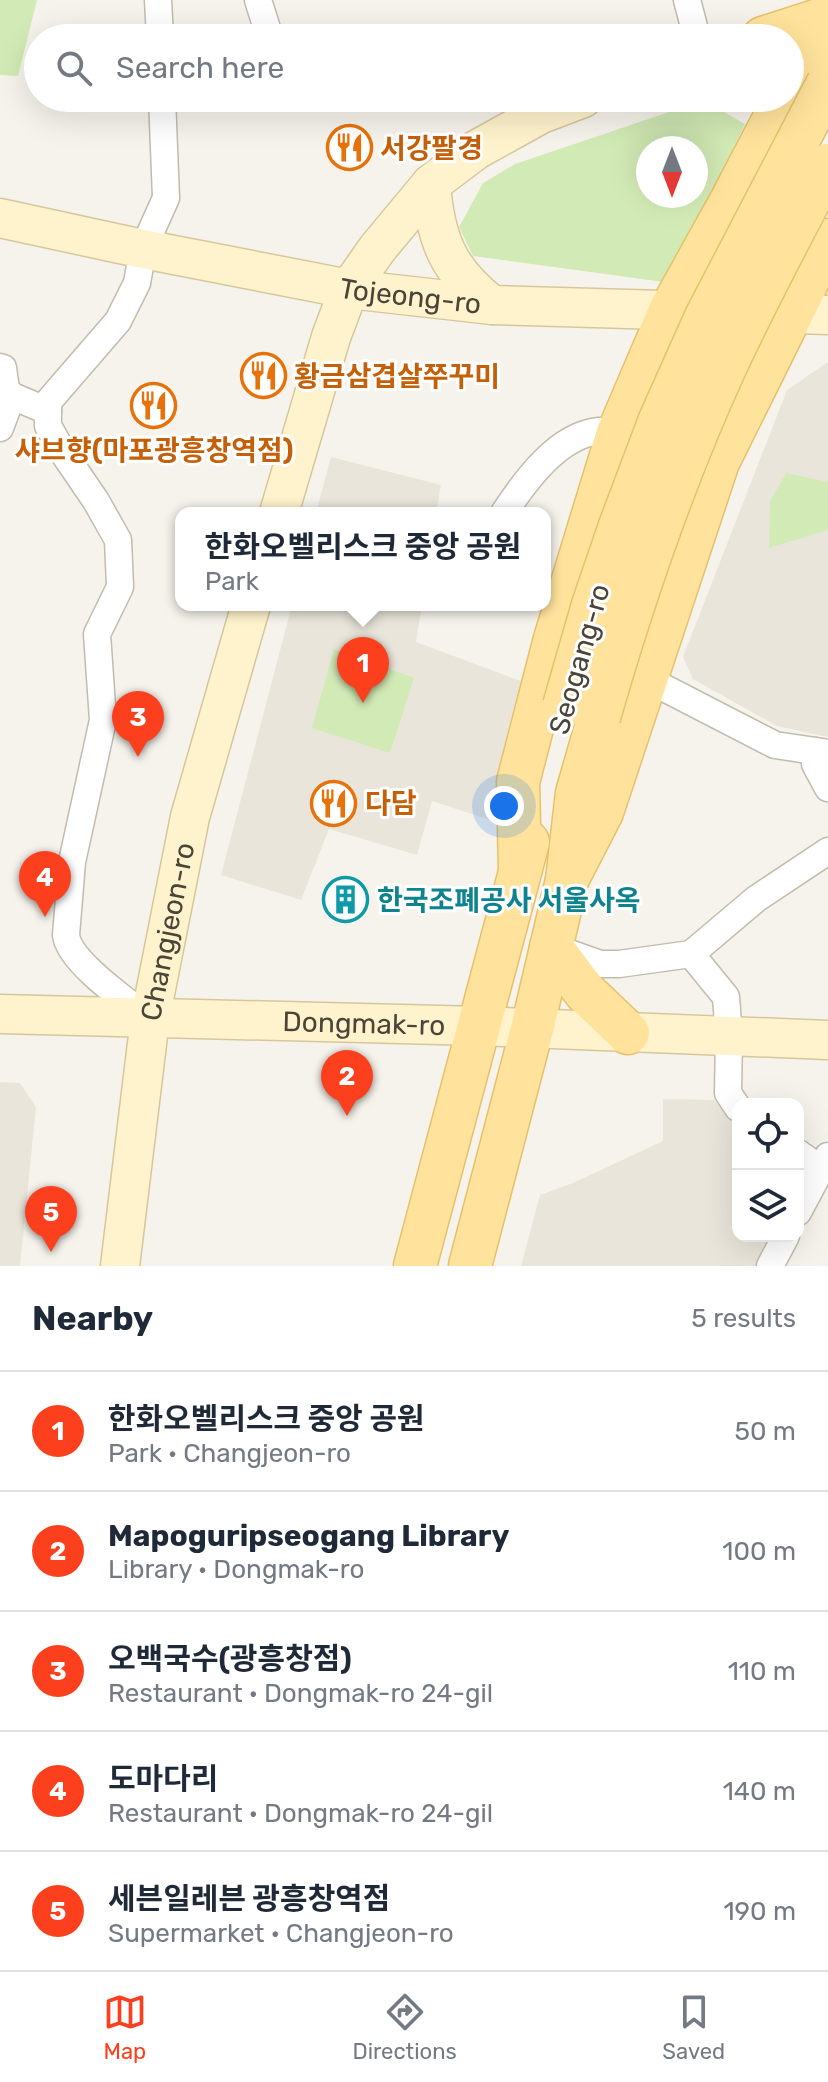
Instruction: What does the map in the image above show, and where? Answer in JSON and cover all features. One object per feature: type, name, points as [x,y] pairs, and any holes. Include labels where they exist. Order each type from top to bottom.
[{"type":"main road","points":[[755,24],[782,0]]},
{"type":"main road","points":[[804,25],[828,17]]},
{"type":"main road","points":[[804,62],[828,17]]},
{"type":"main road","name":"Seogang-ro","points":[[470,1266],[567,880],[582,712],[602,579],[660,420],[706,317],[828,83]]},
{"type":"main road","points":[[281,507],[331,337],[349,289],[377,249],[431,184],[476,150],[546,112]]},
{"type":"main road","points":[[520,869],[518,782],[555,639],[618,433],[670,311],[730,203],[766,112]]},
{"type":"main road","name":"Seogang-ro","points":[[415,1266],[520,869],[582,712],[627,621],[655,538],[723,373],[828,165]]},
{"type":"main road","points":[[431,184],[433,210],[446,250],[459,275],[473,291],[492,305]]},
{"type":"main road","name":"Tojeong-ro","points":[[0,218],[349,289],[492,305],[809,314]]},
{"type":"main road","points":[[567,880],[602,812],[718,462],[809,314],[828,240]]},
{"type":"main road","name":"Changjeon-ro","points":[[126,1263],[150,1019],[190,817],[249,611]]},
{"type":"main road","points":[[551,947],[585,992],[628,1033]]},
{"type":"main road","name":"Dongmak-ro","points":[[0,1014],[479,1026],[828,1040]]},
{"type":"street","points":[[158,0],[159,24]]},
{"type":"street","points":[[258,0],[266,24]]},
{"type":"street","points":[[687,0],[693,24]]},
{"type":"street","points":[[150,1019],[91,972],[67,944],[72,862],[103,720],[97,634],[120,587],[118,540],[48,426],[48,402],[118,321],[137,283],[143,249],[166,198],[163,112]]},
{"type":"street","points":[[0,367],[3,368],[6,389],[12,396],[48,411]]},
{"type":"street","points":[[0,428],[12,396]]},
{"type":"street","points":[[508,507],[524,482],[554,452],[582,435],[601,431],[618,433]]},
{"type":"street","points":[[645,678],[775,745],[821,752],[815,764],[828,788]]},
{"type":"street","points":[[551,947],[600,964],[691,954],[756,899],[828,851]]},
{"type":"street","points":[[691,954],[726,997],[728,1093],[732,1099]]},
{"type":"street","points":[[804,1155],[824,1162],[804,1200]]},
{"type":"street","points":[[770,1266],[783,1242]]},
{"type":"shaded area","points":[[828,362],[828,737],[777,726],[693,679],[683,657],[787,390]]},
{"type":"shaded area","points":[[331,457],[441,485],[437,507],[318,507]]},
{"type":"shaded area","points":[[290,611],[421,611],[416,642],[526,683],[490,820],[432,801],[417,855],[329,829],[301,900],[221,875]]},
{"type":"shaded area","points":[[0,1082],[20,1083],[36,1107],[20,1266],[0,1266]]},
{"type":"shaded area","points":[[663,1099],[714,1100],[732,1119],[732,1242],[770,1242],[757,1266],[521,1266],[540,1195],[663,1141]]},
{"type":"green space","points":[[0,0],[37,0],[31,24],[24,24],[24,52],[18,76],[0,75]]},
{"type":"green space","points":[[669,112],[724,112],[745,124],[708,204],[708,136],[636,136],[636,208],[706,208],[671,283],[473,256],[459,227],[483,183],[515,164]]},
{"type":"green space","points":[[786,473],[828,482],[828,530],[769,548],[770,502]]},
{"type":"green space","points":[[334,649],[414,678],[390,753],[312,728]]},
{"type":"place","name":"서강팔경","points":[[349,148]]},
{"type":"place","name":"황금삼겹살쭈꾸미","points":[[263,376]]},
{"type":"place","name":"샤브향(마포광흥창역점)","points":[[154,406]]},
{"type":"place","name":"한화오벨리스크 중앙 공원","points":[[363,703]]},
{"type":"place","name":"오백국수(광흥창점)","points":[[138,757]]},
{"type":"place","name":"다담","points":[[334,803]]},
{"type":"place","name":"한국조폐공사 서울사옥","points":[[346,900]]},
{"type":"place","name":"도마다리","points":[[45,917]]},
{"type":"place","name":"Mapoguripseogang Library","points":[[347,1116]]},
{"type":"place","name":"세븐일레븐 광흥창역점","points":[[51,1252]]}]
